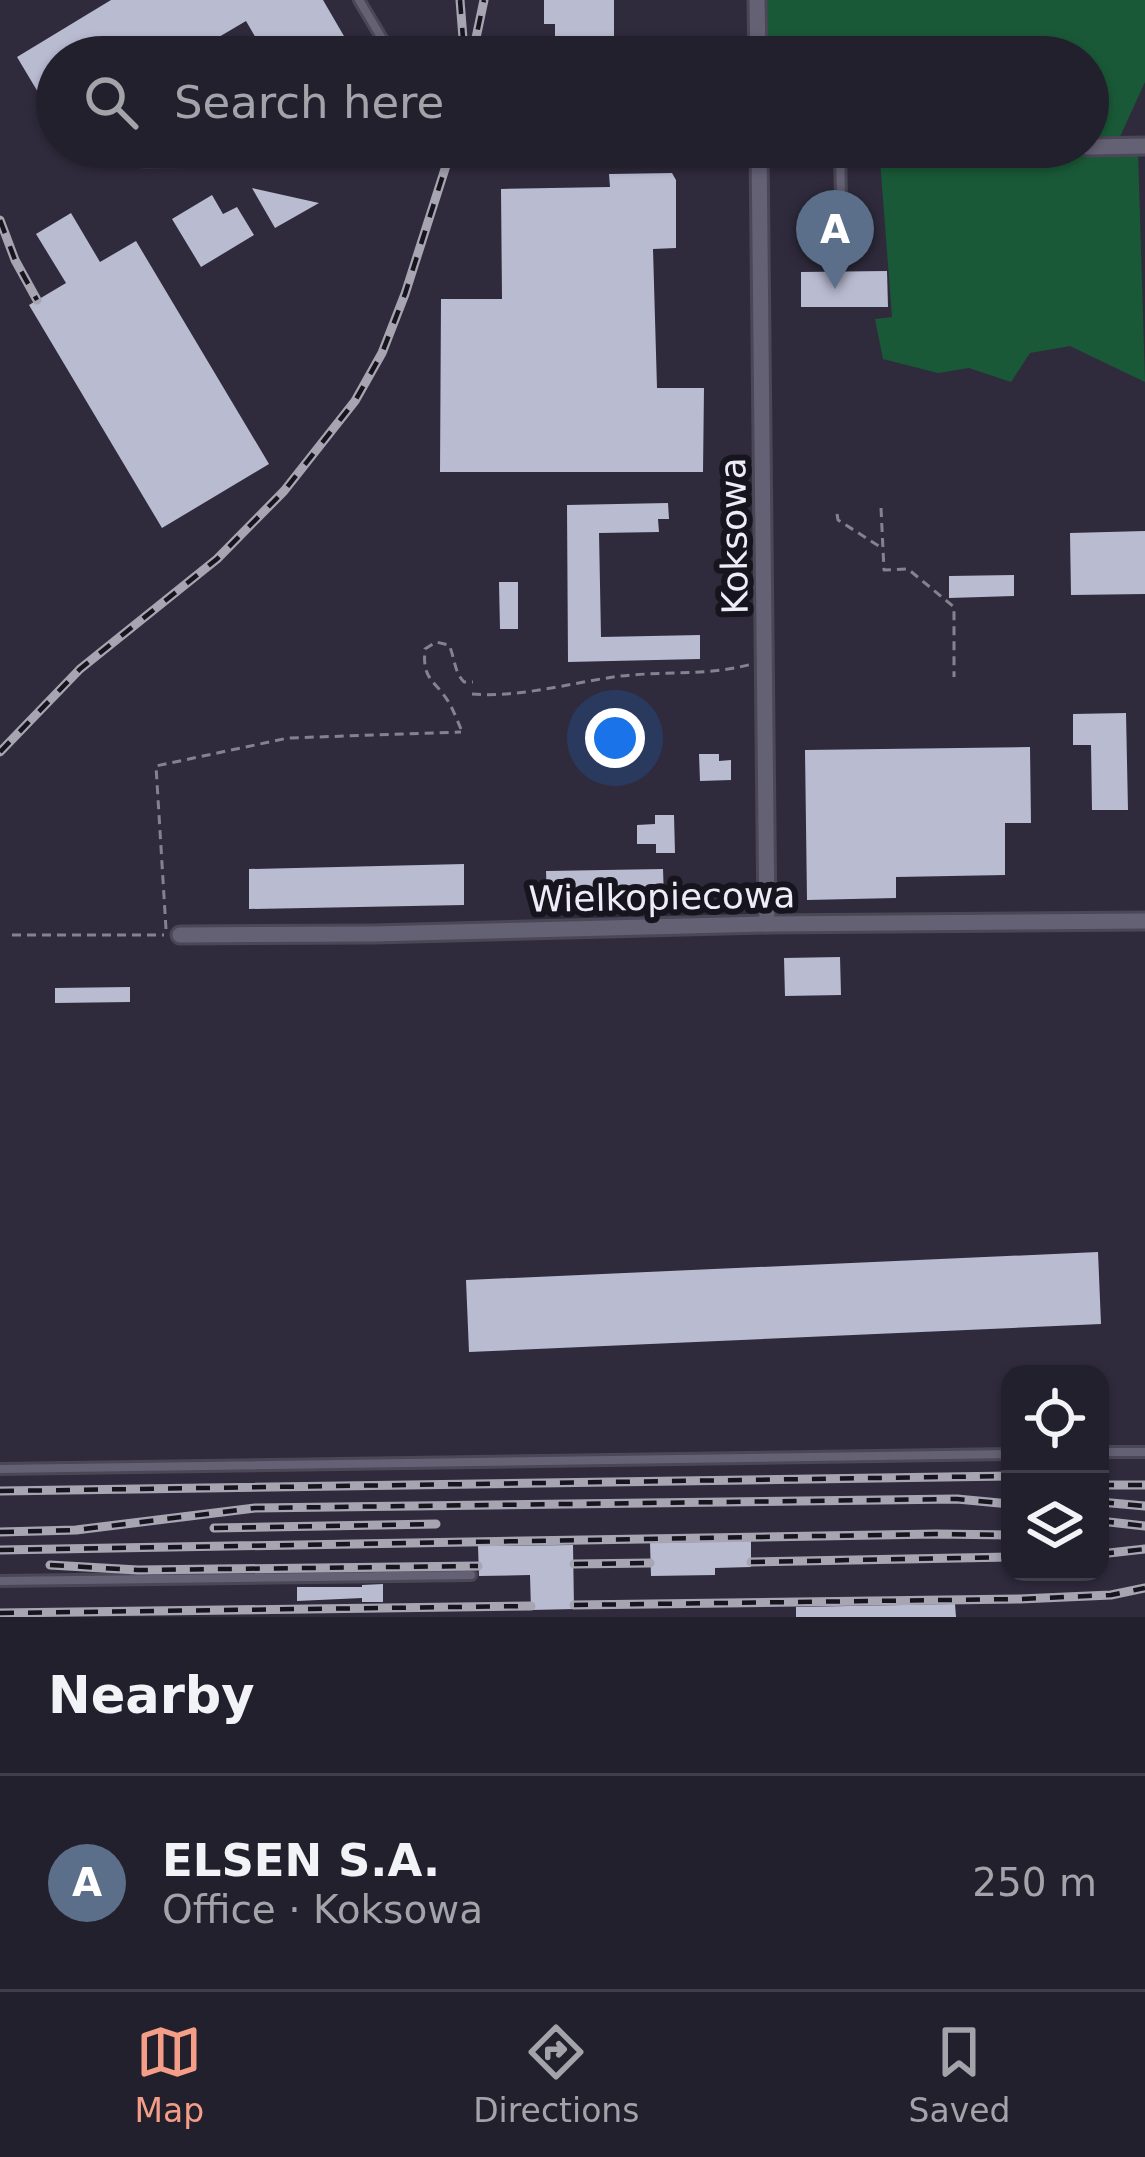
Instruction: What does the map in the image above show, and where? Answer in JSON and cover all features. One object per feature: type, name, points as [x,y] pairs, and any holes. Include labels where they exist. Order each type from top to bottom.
[{"type":"street","points":[[757,0],[758,36]]},
{"type":"street","points":[[1109,147],[1145,146]]},
{"type":"street","name":"Koksowa","points":[[759,168],[766,924]]},
{"type":"street","name":"Wielkopiecowa","points":[[180,935],[1145,921]]},
{"type":"lane","points":[[359,0],[380,36]]},
{"type":"lane","points":[[840,168],[842,245]]},
{"type":"lane","points":[[1109,1452],[1145,1452]]},
{"type":"lane","points":[[0,1469],[1001,1454]]},
{"type":"lane","points":[[0,1581],[471,1574]]},
{"type":"path","points":[[881,508],[884,570],[908,569],[954,607],[954,677]]},
{"type":"path","points":[[837,514],[838,520],[883,549]]},
{"type":"path","points":[[12,934],[166,934],[156,766],[288,738],[461,730],[447,698],[423,667],[425,649],[436,641],[449,645],[457,674],[464,682],[473,682]]},
{"type":"path","points":[[472,694],[624,676],[722,673],[765,661]]},
{"type":"green space","points":[[767,0],[1145,0],[1145,82],[1113,152],[1138,152],[1145,382],[1070,346],[1030,353],[1011,382],[969,368],[938,373],[883,359],[875,319],[892,317],[881,168],[1109,168],[1109,36],[768,36]]},
{"type":"building","points":[[111,0],[323,0],[344,36],[255,36],[246,21],[221,36],[52,36]]},
{"type":"building","points":[[544,0],[614,0],[614,36],[555,36],[555,24],[544,24]]},
{"type":"building","points":[[36,45],[36,89],[17,57]]},
{"type":"building","points":[[672,173],[676,180],[676,248],[653,249],[657,388],[704,388],[703,472],[440,472],[441,299],[502,299],[501,189],[610,187],[609,174]]},
{"type":"building","points":[[252,188],[319,203],[275,228]]},
{"type":"building","points":[[212,195],[223,214],[237,207],[254,235],[201,267],[172,219]]},
{"type":"building","points":[[71,213],[100,262],[136,241],[269,464],[162,528],[29,305],[66,283],[36,234]]},
{"type":"building","points":[[887,271],[888,307],[801,307],[801,272]]},
{"type":"building","points":[[668,503],[669,519],[658,519],[659,532],[599,533],[601,637],[700,635],[700,659],[568,662],[567,505]]},
{"type":"building","points":[[1145,531],[1145,594],[1071,595],[1070,533]]},
{"type":"building","points":[[1014,575],[1014,596],[949,598],[949,576]]},
{"type":"building","points":[[499,582],[518,582],[518,629],[500,629]]},
{"type":"building","points":[[1126,713],[1128,810],[1092,810],[1091,745],[1073,745],[1073,714]]},
{"type":"building","points":[[1030,747],[1031,823],[1005,823],[1005,875],[896,877],[896,898],[807,900],[805,750]]},
{"type":"building","points":[[699,754],[719,754],[719,761],[731,760],[731,780],[700,781]]},
{"type":"building","points":[[655,815],[674,815],[675,853],[656,853],[656,844],[637,844],[637,825],[655,824]]},
{"type":"building","points":[[464,864],[464,905],[249,909],[249,869]]},
{"type":"building","points":[[663,869],[664,900],[547,902],[546,871]]},
{"type":"building","points":[[840,957],[841,995],[785,996],[784,958]]},
{"type":"building","points":[[130,987],[130,1002],[55,1003],[55,988]]},
{"type":"building","points":[[1098,1252],[1101,1324],[469,1352],[466,1280]]},
{"type":"building","points":[[751,1541],[751,1567],[715,1568],[715,1575],[651,1576],[650,1543]]},
{"type":"building","points":[[573,1545],[574,1609],[531,1610],[530,1575],[479,1576],[478,1546]]},
{"type":"building","points":[[383,1584],[383,1602],[362,1602],[362,1598],[297,1601],[297,1587]]},
{"type":"building","points":[[955,1604],[956,1617],[796,1617],[796,1607]]},
{"type":"railway","points":[[460,0],[463,36]]},
{"type":"railway","points":[[476,36],[484,0]]},
{"type":"railway","points":[[0,752],[80,669],[217,559],[284,491],[355,401],[382,353],[405,294],[445,168]]},
{"type":"railway","points":[[0,220],[37,300]]},
{"type":"railway","points":[[0,1491],[1001,1476]]},
{"type":"railway","points":[[1109,1485],[1145,1485]]},
{"type":"railway","points":[[0,1532],[76,1530],[255,1508],[957,1499],[1001,1503]]},
{"type":"railway","points":[[1109,1503],[1145,1506]]},
{"type":"railway","points":[[1109,1522],[1145,1526]]},
{"type":"railway","points":[[214,1528],[436,1524]]},
{"type":"railway","points":[[0,1550],[1001,1535]]},
{"type":"railway","points":[[1109,1553],[1145,1549]]},
{"type":"railway","points":[[751,1562],[1001,1557]]},
{"type":"railway","points":[[574,1564],[650,1563]]},
{"type":"railway","points":[[50,1565],[138,1570],[478,1566]]},
{"type":"railway","points":[[574,1605],[1020,1599],[1111,1595],[1145,1588]]},
{"type":"railway","points":[[0,1613],[531,1606]]},
{"type":"place","name":"ELSEN S.A.","points":[[835,289]]}]
